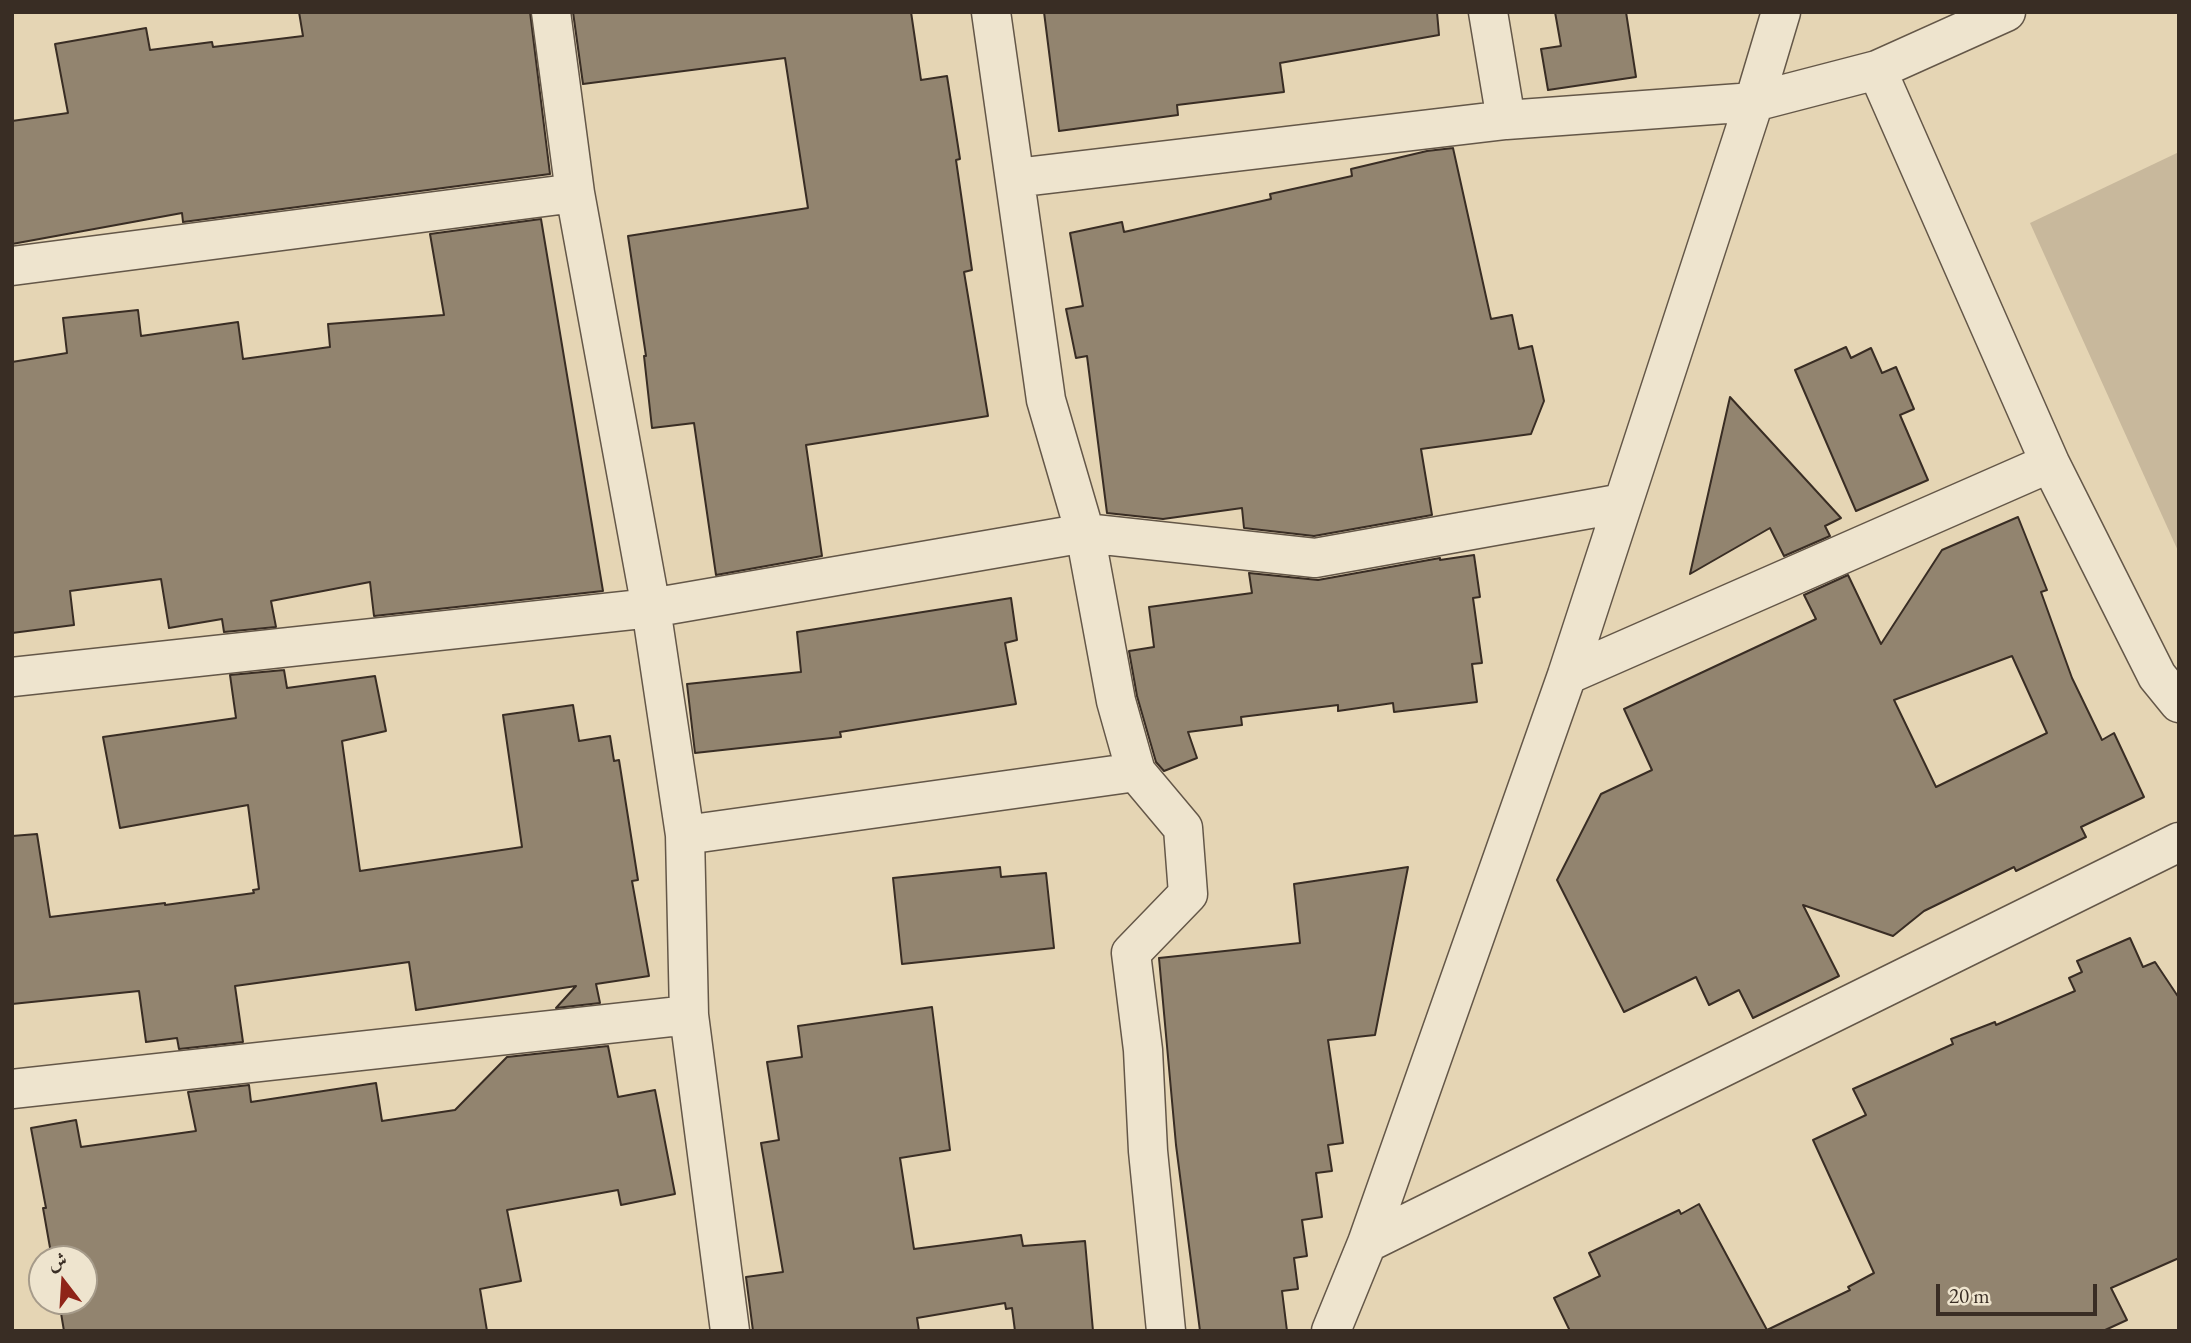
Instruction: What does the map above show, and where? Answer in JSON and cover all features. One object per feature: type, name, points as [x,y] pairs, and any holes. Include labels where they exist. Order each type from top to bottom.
[{"type":"street","points":[[551,12],[575,193],[651,608],[685,835],[689,1015],[730,1331]]},
{"type":"street","points":[[992,12],[1046,400],[1085,533],[1116,701],[1136,772],[1183,828],[1188,894],[1131,953],[1143,1050],[1147,1151],[1166,1331]]},
{"type":"street","points":[[1488,12],[1506,120]]},
{"type":"street","points":[[1331,1331],[1367,1244],[1567,676],[1781,12]]},
{"type":"street","points":[[1016,178],[1506,120],[1754,102],[1877,70],[2006,12]]},
{"type":"street","points":[[1877,70],[2050,463],[2157,676],[2179,703]]},
{"type":"street","points":[[12,266],[575,193]]},
{"type":"street","points":[[1567,676],[2050,463]]},
{"type":"street","points":[[12,677],[651,608],[1085,533],[1315,558],[1623,503]]},
{"type":"street","points":[[685,835],[1136,772]]},
{"type":"street","points":[[1367,1244],[2179,842]]},
{"type":"street","points":[[12,1089],[689,1015]]},
{"type":"shaded area","points":[[2179,152],[2179,553],[2030,223]]},
{"type":"building","points":[[299,12],[530,12],[550,174],[183,222],[182,213],[12,244],[12,121],[68,113],[55,44],[146,28],[150,50],[212,42],[213,47],[303,36]]},
{"type":"building","points":[[573,12],[911,12],[921,80],[947,76],[960,159],[956,160],[972,270],[964,272],[988,416],[806,445],[822,556],[716,575],[694,423],[652,428],[646,356],[628,236],[808,208],[785,58],[583,84]]},
{"type":"building","points":[[1044,12],[1437,12],[1439,35],[1280,63],[1284,92],[1177,105],[1178,115],[1059,131]]},
{"type":"building","points":[[1555,12],[1626,12],[1636,77],[1548,90],[1541,49],[1561,46]]},
{"type":"building","points":[[1453,148],[1491,319],[1512,315],[1519,349],[1532,346],[1544,401],[1531,434],[1421,449],[1432,515],[1314,536],[1244,528],[1242,508],[1163,519],[1107,513],[1087,356],[1076,358],[1066,309],[1083,306],[1070,233],[1122,222],[1124,232],[1271,199],[1270,194],[1352,176],[1351,169],[1427,151]]},
{"type":"building","points":[[541,219],[603,591],[374,616],[370,582],[271,601],[276,627],[224,632],[222,619],[169,628],[161,579],[70,591],[74,625],[12,633],[12,362],[67,353],[63,318],[138,310],[141,336],[238,322],[243,359],[330,347],[328,324],[444,315],[430,234]]},
{"type":"building","points":[[1846,347],[1851,358],[1871,348],[1882,373],[1896,367],[1914,409],[1900,415],[1928,480],[1856,511],[1795,370]]},
{"type":"building","points":[[1730,397],[1841,518],[1825,526],[1830,536],[1784,556],[1770,528],[1690,574]]},
{"type":"building","points":[[2018,517],[2047,590],[2041,592],[2072,678],[2102,740],[2114,733],[2144,797],[2081,827],[2086,837],[2016,871],[2014,867],[1924,911],[1893,936],[1803,905],[1839,976],[1753,1018],[1739,990],[1709,1005],[1696,977],[1624,1012],[1557,880],[1601,794],[1652,770],[1624,709],[1816,619],[1804,595],[1848,575],[1881,644],[1942,550]],"holes":[[[2012,656],[2047,733],[1936,787],[1894,700]]]},
{"type":"building","points":[[1474,555],[1480,597],[1473,598],[1482,663],[1472,664],[1477,702],[1394,712],[1393,703],[1338,711],[1338,705],[1241,717],[1242,725],[1188,732],[1197,758],[1164,771],[1156,762],[1137,696],[1129,651],[1154,647],[1149,607],[1252,593],[1249,573],[1318,580],[1440,558]]},
{"type":"building","points":[[1011,598],[1017,640],[1005,643],[1016,704],[840,732],[841,737],[695,753],[687,684],[801,672],[797,632]]},
{"type":"building","points":[[284,670],[287,688],[375,676],[386,731],[342,741],[360,871],[522,847],[503,715],[573,705],[579,741],[610,736],[614,761],[619,760],[638,880],[632,881],[649,976],[596,984],[600,1003],[556,1008],[576,986],[416,1010],[409,962],[235,986],[243,1042],[179,1049],[177,1038],[146,1042],[139,991],[12,1004],[12,836],[37,834],[50,917],[165,905],[254,893],[253,890],[259,889],[248,805],[120,828],[103,737],[236,718],[230,675]]},
{"type":"building","points":[[1000,867],[1001,877],[1046,873],[1054,948],[902,964],[893,878]]},
{"type":"building","points":[[1408,867],[1375,1035],[1328,1040],[1343,1143],[1328,1145],[1332,1171],[1316,1173],[1322,1217],[1302,1220],[1307,1256],[1294,1258],[1298,1289],[1282,1291],[1287,1331],[1200,1331],[1176,1145],[1159,958],[1300,943],[1294,884]]},
{"type":"building","points":[[2130,938],[2143,967],[2155,962],[2179,998],[2179,1258],[2111,1288],[2127,1320],[2103,1331],[1570,1331],[1554,1298],[1600,1276],[1589,1253],[1679,1210],[1681,1214],[1699,1204],[1767,1330],[1850,1290],[1848,1287],[1874,1273],[1813,1140],[1866,1115],[1853,1089],[1953,1044],[1951,1039],[1995,1022],[1996,1025],[2075,991],[2069,978],[2082,972],[2077,961]]},
{"type":"building","points":[[932,1007],[950,1150],[900,1158],[914,1249],[1021,1235],[1023,1246],[1085,1241],[1093,1331],[1015,1331],[1012,1308],[1006,1309],[1005,1303],[917,1318],[919,1331],[753,1331],[746,1277],[783,1272],[761,1143],[779,1140],[767,1062],[802,1057],[798,1026]]},
{"type":"building","points":[[608,1046],[618,1097],[655,1090],[675,1194],[621,1205],[618,1190],[507,1210],[521,1281],[480,1289],[487,1331],[64,1331],[61,1315],[98,1315],[98,1245],[50,1245],[43,1208],[46,1208],[31,1128],[76,1120],[81,1147],[196,1131],[188,1092],[249,1085],[251,1102],[376,1083],[382,1121],[455,1110],[507,1057]]}]
